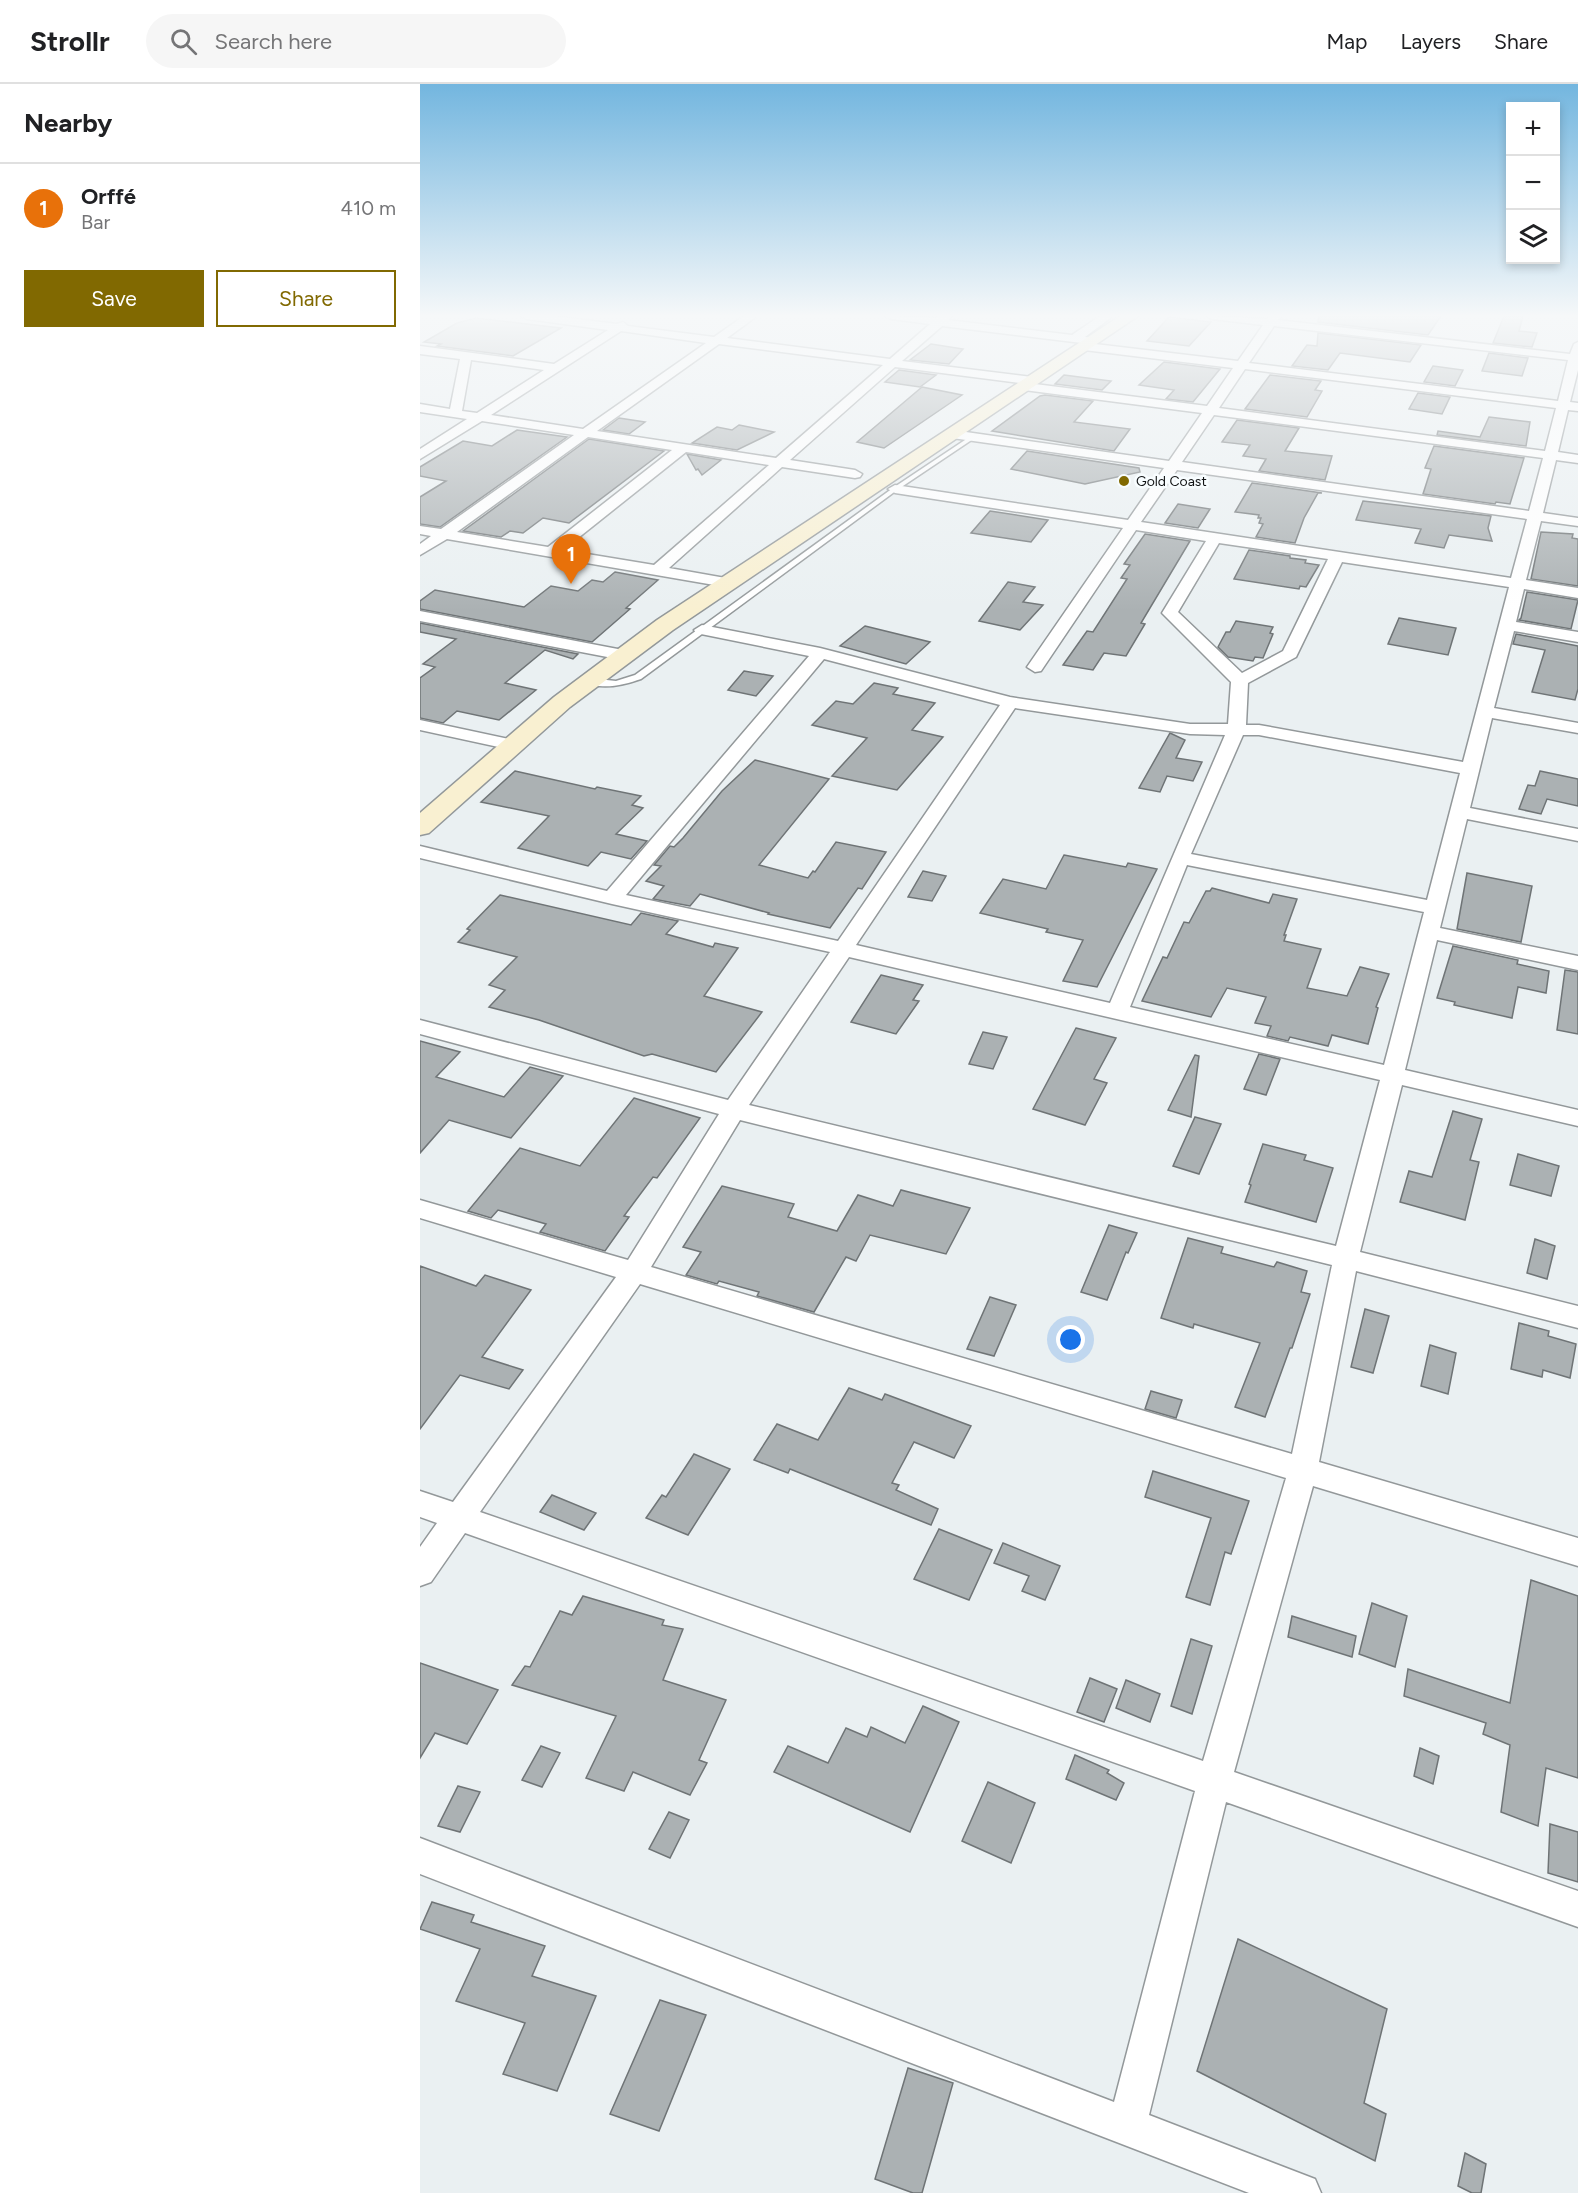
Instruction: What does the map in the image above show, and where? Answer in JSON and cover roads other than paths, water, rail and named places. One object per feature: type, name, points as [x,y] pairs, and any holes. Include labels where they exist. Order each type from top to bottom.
[{"type":"main road","points":[[420,827],[587,681],[726,582],[982,414]]},
{"type":"street","points":[[458,414],[855,474]]},
{"type":"street","points":[[420,455],[483,414]]},
{"type":"street","points":[[420,551],[612,414]]},
{"type":"street","points":[[657,571],[834,414]]},
{"type":"street","points":[[1035,667],[1209,414]]},
{"type":"street","points":[[1237,414],[1578,459]]},
{"type":"street","points":[[1127,2126],[1214,1782],[1303,1471],[1346,1258],[1550,455],[1567,414]]},
{"type":"street","points":[[952,434],[1578,522]]},
{"type":"street","points":[[550,553],[683,448]]},
{"type":"street","points":[[895,489],[1578,593]]},
{"type":"street","points":[[420,530],[726,582]]},
{"type":"street","points":[[1117,1012],[1180,858],[1238,728],[1240,681],[1170,612],[1215,538]]},
{"type":"street","points":[[1240,681],[1290,654],[1337,556]]},
{"type":"street","points":[[420,616],[623,655]]},
{"type":"street","points":[[1507,625],[1578,637]]},
{"type":"street","points":[[702,630],[820,653],[1011,702],[1190,729],[1238,728],[1471,769]]},
{"type":"street","points":[[612,898],[820,653]]},
{"type":"street","points":[[420,1572],[457,1517],[634,1272],[734,1110],[1011,702]]},
{"type":"street","points":[[1485,712],[1578,728]]},
{"type":"street","points":[[420,725],[513,745]]},
{"type":"street","points":[[1460,812],[1578,835]]},
{"type":"street","points":[[420,852],[612,898],[1578,1118]]},
{"type":"street","points":[[1180,858],[1436,908]]},
{"type":"street","points":[[1429,932],[1578,963]]},
{"type":"street","points":[[420,1027],[734,1110],[1346,1258],[1578,1317]]},
{"type":"street","points":[[420,1209],[1578,1552]]},
{"type":"street","points":[[420,1504],[1578,1909]]},
{"type":"street","points":[[420,1856],[1301,2193]]},
{"type":"lane","points":[[587,681],[617,684],[638,678],[895,489],[973,437]]},
{"type":"place","name":"Gold Coast","points":[[1124,481]]},
{"type":"place","name":"Orffé","points":[[571,584]]}]
